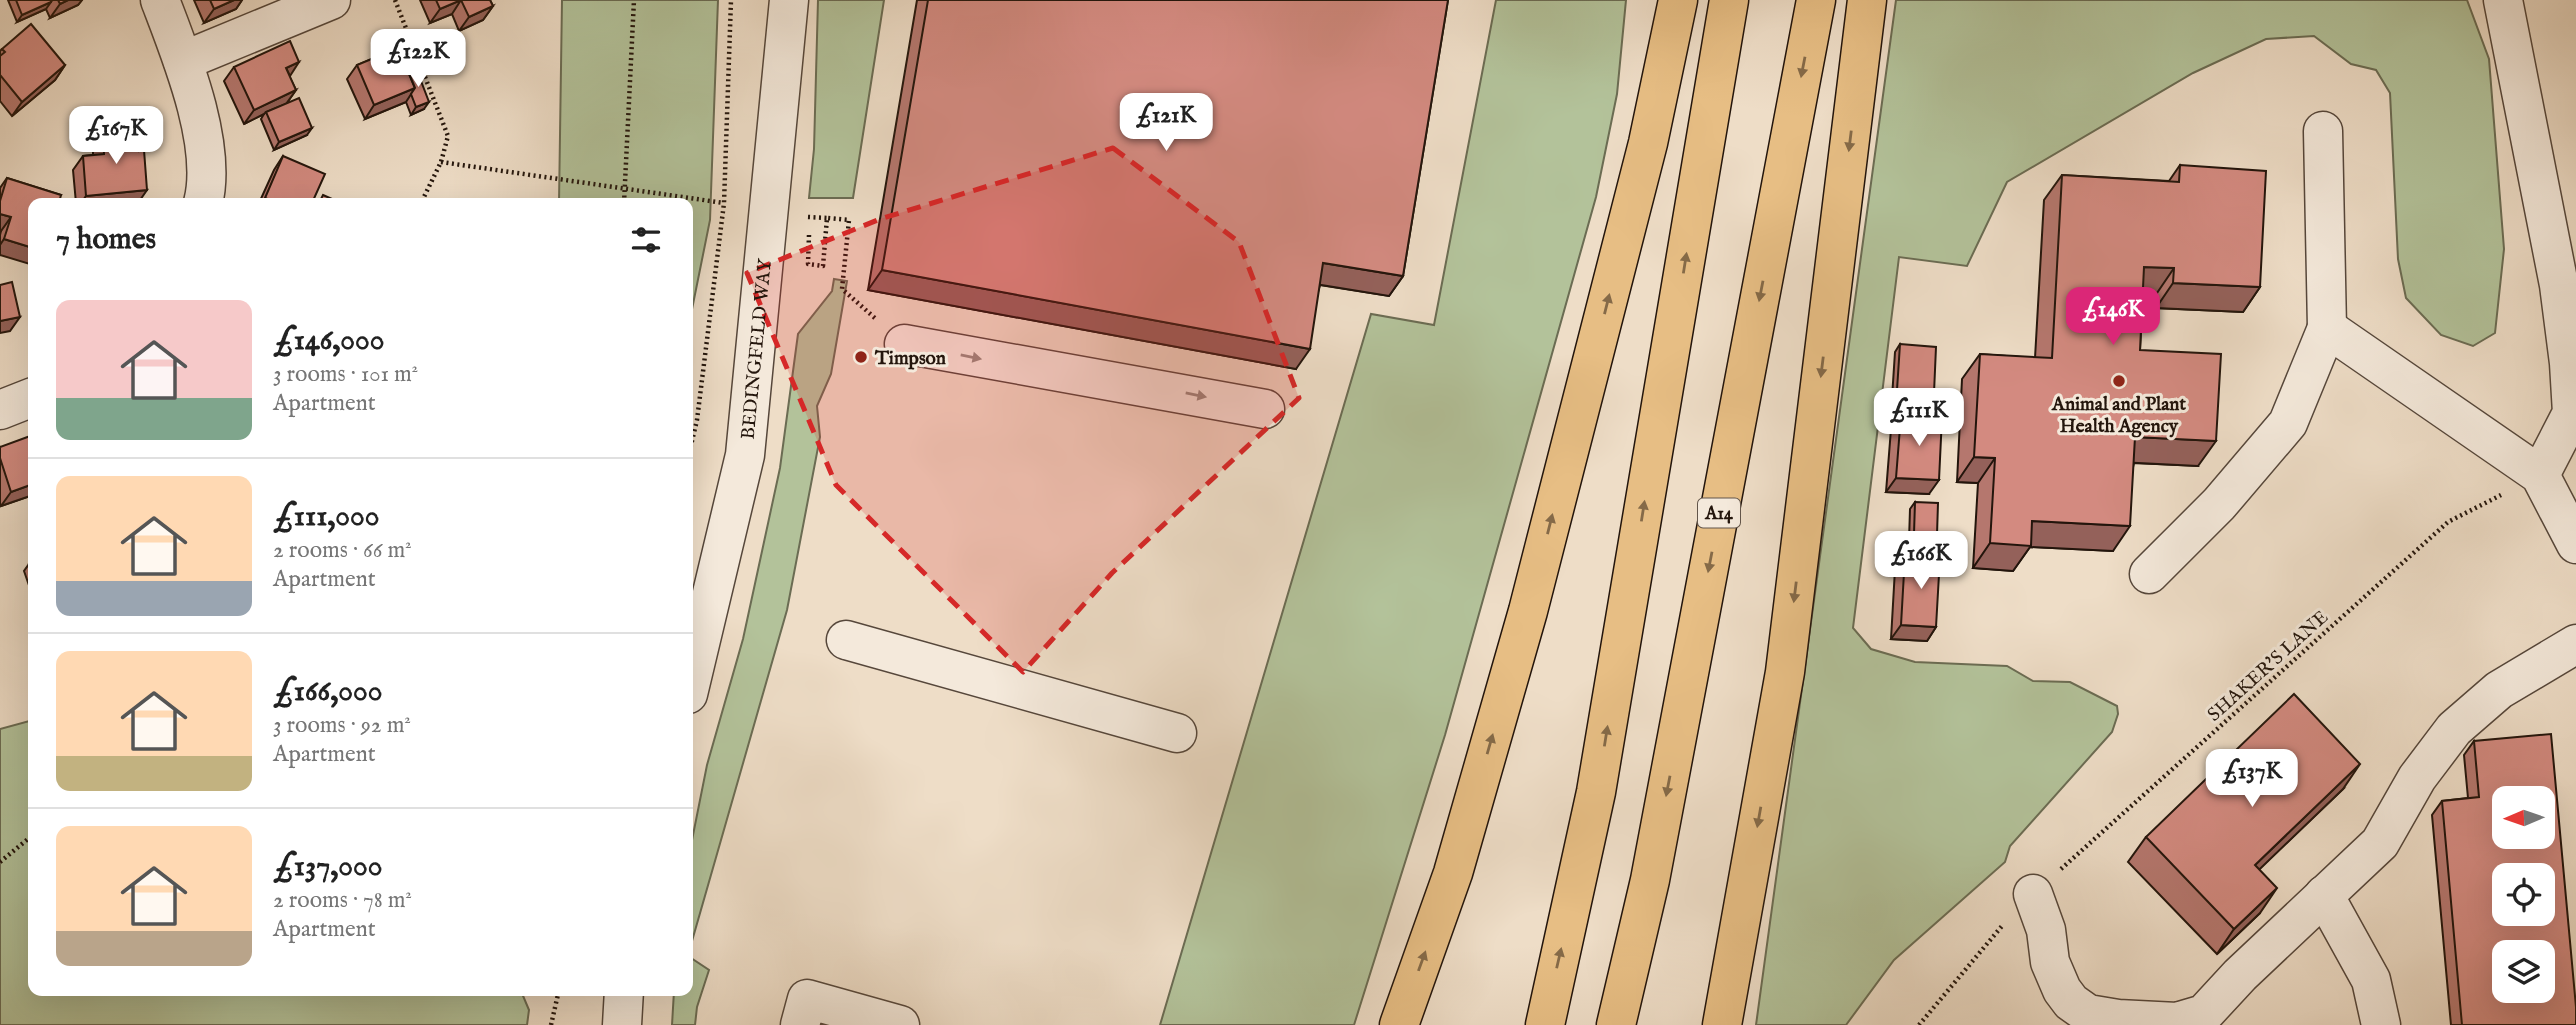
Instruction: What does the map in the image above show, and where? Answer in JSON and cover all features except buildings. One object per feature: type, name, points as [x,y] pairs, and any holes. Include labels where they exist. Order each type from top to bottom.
[{"type":"highway","points":[[1399,1025],[1453,873],[1528,611],[1648,142],[1678,0]]},
{"type":"highway","points":[[1545,1025],[1596,792],[1729,0]]},
{"type":"highway","name":"A14","points":[[1616,1025],[1650,880],[1815,0]]},
{"type":"highway","points":[[1722,1025],[1785,672],[1867,0]]},
{"type":"street","points":[[160,0],[183,61],[201,127],[208,185],[204,198]]},
{"type":"street","points":[[183,61],[331,0]]},
{"type":"street","name":"BEDINGFELD WAY","points":[[693,673],[745,455],[789,0]]},
{"type":"street","points":[[2502,0],[2559,285],[2569,363],[2572,413],[2540,475]]},
{"type":"street","points":[[2149,574],[2219,504],[2288,423],[2327,328],[2323,131]]},
{"type":"street","points":[[2327,328],[2540,475],[2576,544]]},
{"type":"street","points":[[905,344],[1265,409]]},
{"type":"street","points":[[0,410],[28,399]]},
{"type":"street","points":[[846,640],[1177,733]]},
{"type":"street","points":[[2033,894],[2046,930],[2050,962],[2062,990],[2071,1002],[2088,1014],[2119,1019],[2178,1022],[2204,1014],[2240,975],[2380,843],[2417,778],[2454,729],[2499,690],[2576,644]]},
{"type":"street","points":[[2324,895],[2371,980],[2381,1025]]},
{"type":"street","points":[[622,1025],[624,996]]},
{"type":"street","points":[[800,1025],[807,999],[900,1025]]},
{"type":"path","points":[[395,0],[448,136],[442,162],[424,198]]},
{"type":"path","points":[[624,198],[634,0]]},
{"type":"path","points":[[693,437],[724,203],[731,0]]},
{"type":"path","points":[[442,162],[689,198]]},
{"type":"path","points":[[693,199],[724,203]]},
{"type":"path","points":[[797,216],[849,220],[842,289],[905,344]]},
{"type":"path","points":[[810,224],[808,264],[823,266],[827,218]]},
{"type":"path","name":"SHAKER'S LANE","points":[[1919,1025],[1985,944],[2033,894],[2448,522],[2540,475]]},
{"type":"path","points":[[0,862],[28,839]]},
{"type":"path","points":[[551,1025],[557,996]]},
{"type":"highlighted area","points":[[1113,148],[1239,242],[1299,398],[1112,573],[1023,672],[836,485],[747,273],[880,219]]},
{"type":"green space","points":[[562,0],[718,0],[710,220],[693,304],[693,198],[559,198]]},
{"type":"green space","points":[[818,0],[884,0],[853,198],[809,198],[814,149]]},
{"type":"green space","points":[[1496,0],[1626,0],[1617,94],[1596,197],[1445,735],[1354,1025],[1160,1025],[1371,314],[1434,325]]},
{"type":"green space","points":[[1896,0],[2467,0],[2489,59],[2504,249],[2495,333],[2473,346],[2441,335],[2406,298],[2398,259],[2390,93],[2376,70],[2351,64],[2314,36],[2266,39],[2193,73],[2007,182],[1967,266],[1899,257],[1853,628],[1871,649],[1915,662],[2007,666],[2033,681],[2070,682],[2117,706],[2118,714],[2112,732],[2010,846],[2005,862],[1894,960],[1846,1025],[1756,1025]]},
{"type":"green space","points":[[834,279],[847,281],[831,374],[817,406],[820,437],[787,610],[693,938],[693,835],[707,765],[743,639],[780,468],[798,334],[832,291]]},
{"type":"green space","points":[[28,721],[28,996],[523,996],[529,1010],[527,1025],[0,1025],[0,729]]},
{"type":"green space","points":[[693,959],[709,970],[697,1007],[695,1025],[672,1025],[674,996],[693,996]]},
{"type":"place","name":"Timpson","points":[[861,357]]},
{"type":"place","name":"Animal and Plant Health Agency","points":[[2119,381]]}]
